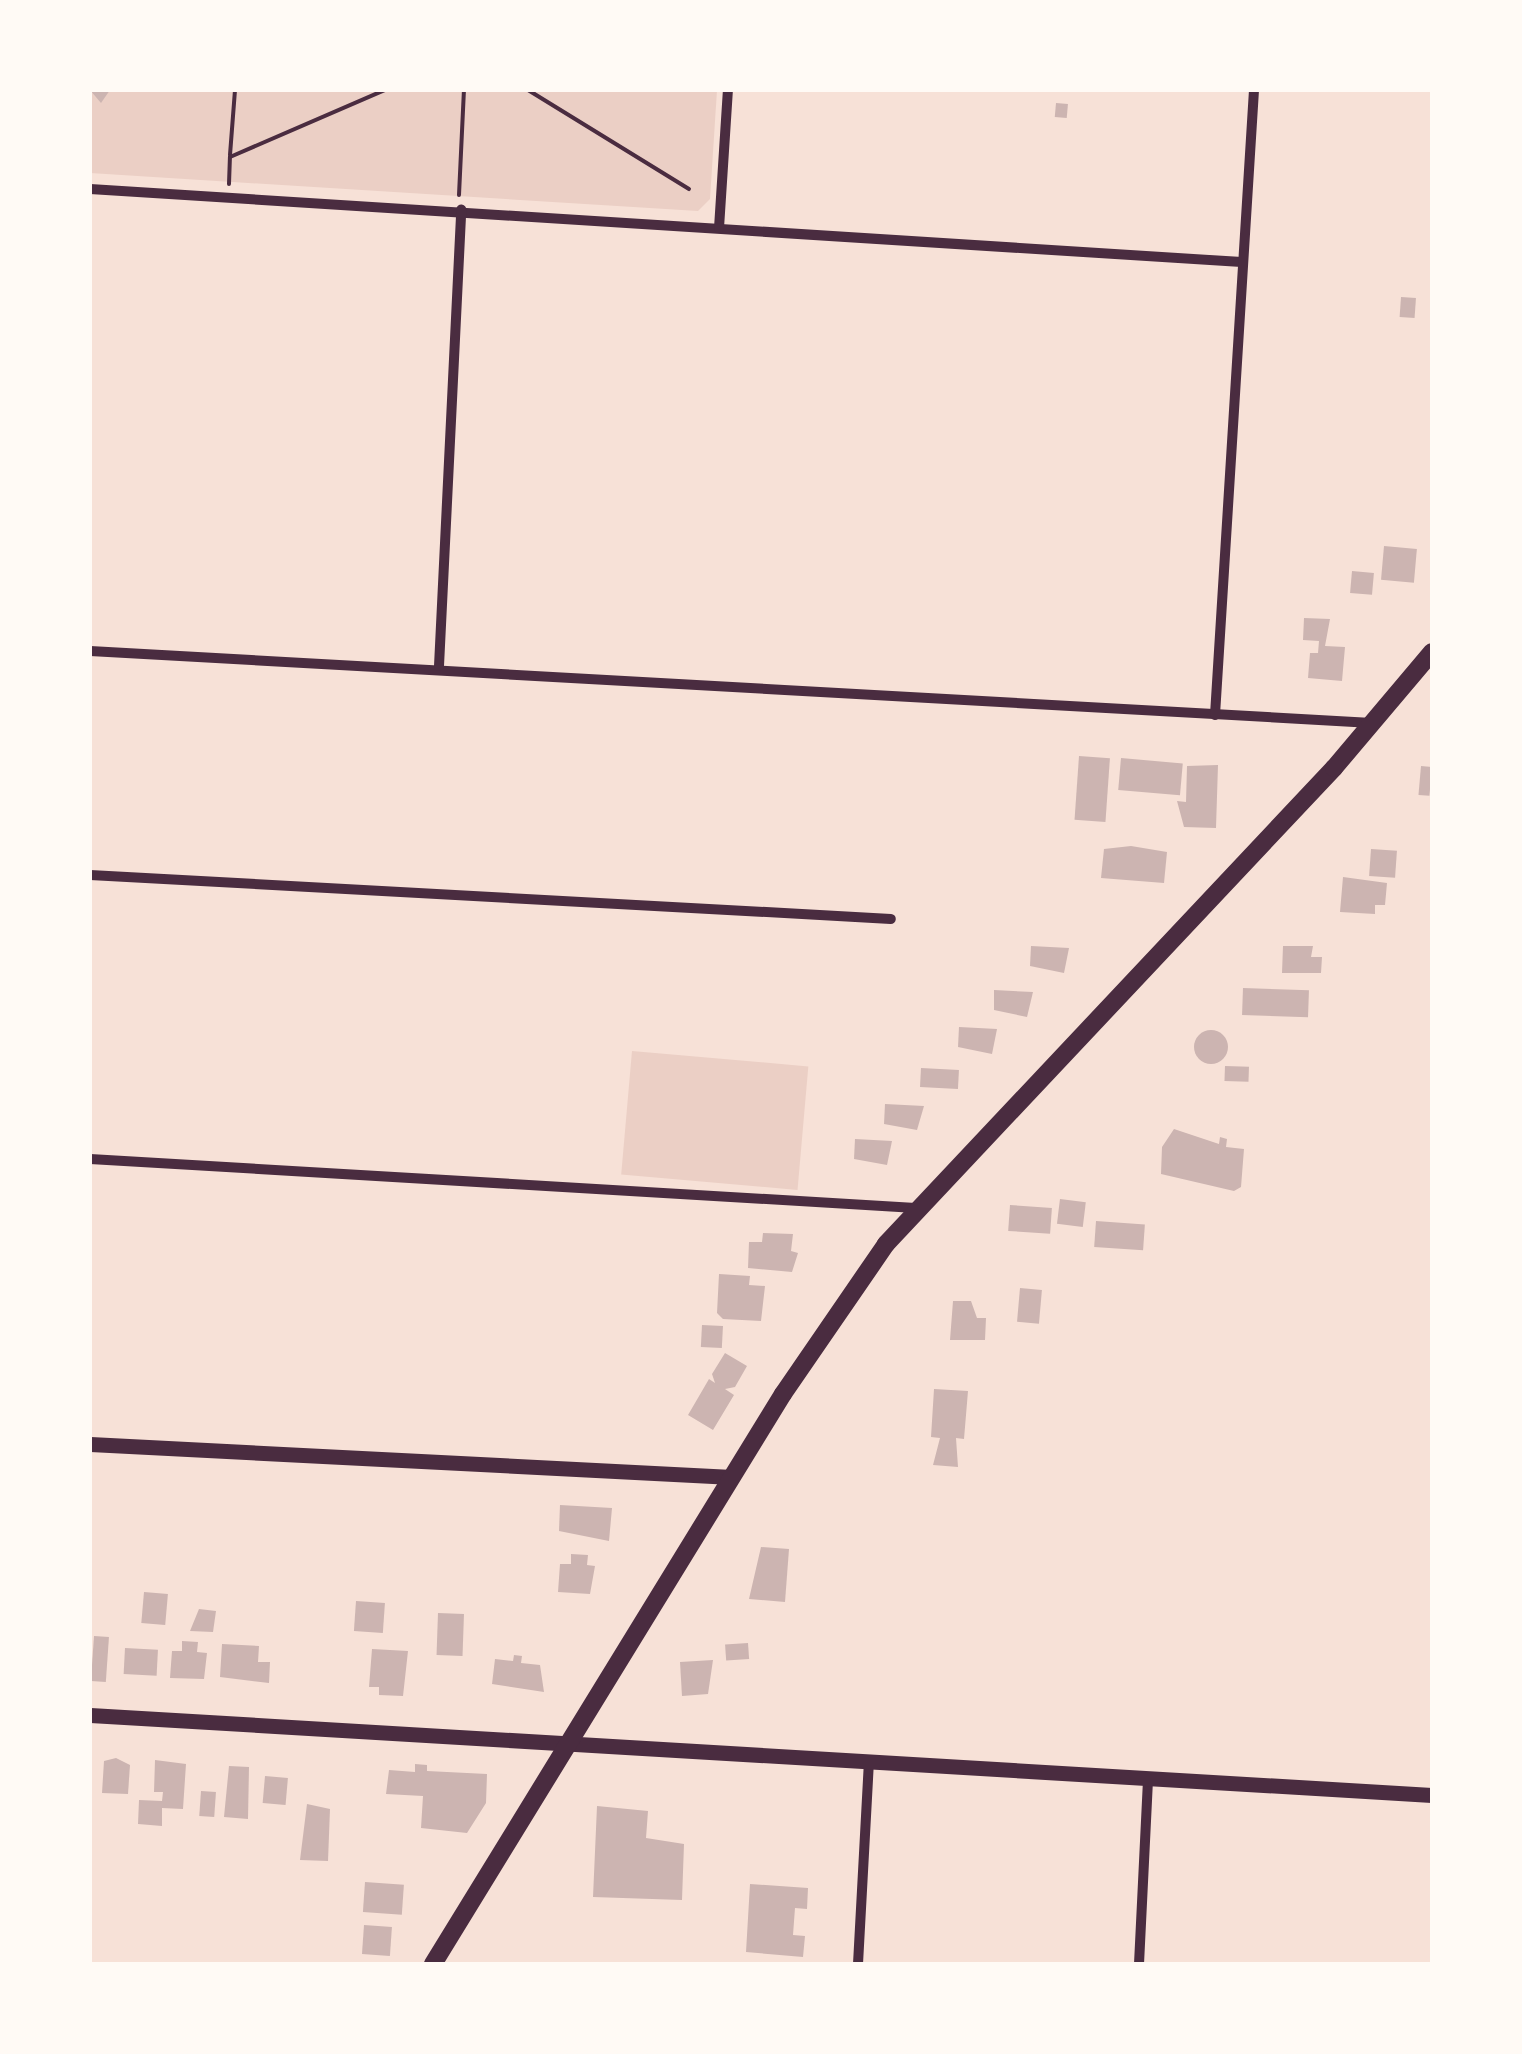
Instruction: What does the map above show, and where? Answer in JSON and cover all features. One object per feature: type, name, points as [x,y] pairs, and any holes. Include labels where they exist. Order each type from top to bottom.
[{"type":"main road","points":[[433,1964],[732,1476],[835,1315],[916,1208],[1372,723],[1432,652]]},
{"type":"street","points":[[720,228],[728,90]]},
{"type":"street","points":[[1216,715],[1254,90]]},
{"type":"street","points":[[90,189],[1242,262]]},
{"type":"street","points":[[439,666],[461,210]]},
{"type":"street","points":[[90,651],[439,666],[1372,723]]},
{"type":"street","points":[[90,875],[891,919]]},
{"type":"street","points":[[90,1159],[916,1208]]},
{"type":"street","points":[[90,1444],[732,1476]]},
{"type":"street","points":[[90,1715],[1432,1795]]},
{"type":"street","points":[[858,1964],[869,1760]]},
{"type":"street","points":[[1139,1964],[1148,1777]]},
{"type":"path","points":[[229,181],[235,90]]},
{"type":"path","points":[[230,157],[385,90]]},
{"type":"path","points":[[459,196],[464,90]]},
{"type":"path","points":[[528,90],[689,189]]},
{"type":"shaded area","points":[[90,90],[717,90],[710,199],[698,211],[90,173]]},
{"type":"shaded area","points":[[632,1051],[808,1066],[798,1190],[621,1175]]},
{"type":"building","points":[[90,90],[110,90],[101,103]]},
{"type":"building","points":[[1056,103],[1068,104],[1067,118],[1055,117]]},
{"type":"building","points":[[1401,297],[1416,298],[1415,318],[1400,317]]},
{"type":"building","points":[[1384,546],[1417,549],[1414,583],[1381,580]]},
{"type":"building","points":[[1352,571],[1374,573],[1372,595],[1350,593]]},
{"type":"building","points":[[1304,618],[1330,619],[1325,646],[1345,647],[1342,681],[1308,678],[1310,653],[1318,653],[1319,641],[1303,640]]},
{"type":"building","points":[[1079,756],[1110,758],[1105,822],[1075,820]]},
{"type":"building","points":[[1121,758],[1183,763],[1180,795],[1118,790]]},
{"type":"building","points":[[1218,765],[1216,828],[1184,827],[1177,801],[1186,802],[1187,766]]},
{"type":"building","points":[[1421,766],[1432,767],[1429,796],[1418,795]]},
{"type":"building","points":[[1131,846],[1167,852],[1164,883],[1101,878],[1104,849]]},
{"type":"building","points":[[1371,849],[1397,851],[1395,878],[1369,876]]},
{"type":"building","points":[[1343,877],[1387,883],[1385,905],[1375,905],[1375,914],[1340,912]]},
{"type":"building","points":[[1031,946],[1069,948],[1064,973],[1030,966]]},
{"type":"building","points":[[1283,946],[1313,946],[1311,957],[1322,957],[1321,973],[1282,973]]},
{"type":"building","points":[[1243,988],[1309,990],[1308,1017],[1242,1015]]},
{"type":"building","points":[[994,990],[1033,992],[1027,1017],[994,1010]]},
{"type":"building","points":[[959,1027],[997,1029],[992,1054],[958,1047]]},
{"type":"building","points":[[1211,1030],[1223,1035],[1228,1047],[1223,1059],[1211,1064],[1199,1059],[1194,1047],[1199,1035]]},
{"type":"building","points":[[1225,1066],[1249,1067],[1248,1082],[1224,1081]]},
{"type":"building","points":[[921,1068],[959,1070],[958,1089],[920,1087]]},
{"type":"building","points":[[885,1104],[924,1106],[917,1130],[884,1124]]},
{"type":"building","points":[[1174,1129],[1219,1144],[1220,1137],[1227,1139],[1226,1147],[1244,1149],[1241,1187],[1234,1191],[1161,1174],[1162,1147]]},
{"type":"building","points":[[855,1139],[892,1141],[887,1165],[854,1159]]},
{"type":"building","points":[[1060,1199],[1086,1202],[1083,1227],[1057,1224]]},
{"type":"building","points":[[1010,1205],[1052,1208],[1050,1234],[1008,1231]]},
{"type":"building","points":[[1096,1221],[1145,1224],[1143,1250],[1094,1247]]},
{"type":"building","points":[[763,1233],[793,1234],[791,1251],[798,1253],[792,1272],[748,1268],[749,1242],[762,1242]]},
{"type":"building","points":[[719,1274],[750,1276],[749,1285],[765,1286],[761,1321],[723,1319],[717,1313]]},
{"type":"building","points":[[1020,1288],[1042,1290],[1039,1324],[1017,1322]]},
{"type":"building","points":[[953,1301],[971,1301],[977,1318],[986,1318],[985,1340],[950,1340]]},
{"type":"building","points":[[702,1325],[723,1326],[722,1348],[701,1347]]},
{"type":"building","points":[[725,1353],[747,1366],[735,1387],[725,1389],[734,1395],[713,1430],[688,1415],[709,1379],[715,1383],[712,1374]]},
{"type":"building","points":[[934,1389],[968,1391],[964,1439],[956,1438],[958,1467],[933,1465],[940,1438],[931,1437]]},
{"type":"building","points":[[560,1505],[612,1508],[609,1541],[559,1531]]},
{"type":"building","points":[[761,1547],[789,1549],[785,1602],[749,1599]]},
{"type":"building","points":[[571,1554],[588,1555],[587,1565],[595,1566],[590,1594],[558,1592],[560,1564],[571,1564]]},
{"type":"building","points":[[144,1592],[168,1594],[165,1625],[141,1623]]},
{"type":"building","points":[[356,1601],[385,1603],[383,1633],[354,1631]]},
{"type":"building","points":[[199,1609],[216,1611],[213,1632],[190,1631]]},
{"type":"building","points":[[438,1613],[464,1614],[463,1656],[437,1655]]},
{"type":"building","points":[[94,1636],[109,1637],[106,1682],[91,1681]]},
{"type":"building","points":[[182,1641],[198,1642],[197,1652],[207,1653],[204,1679],[170,1678],[172,1651],[182,1651]]},
{"type":"building","points":[[748,1643],[749,1659],[726,1661],[725,1645]]},
{"type":"building","points":[[222,1644],[259,1646],[258,1662],[270,1662],[269,1683],[220,1677]]},
{"type":"building","points":[[125,1648],[158,1650],[157,1676],[124,1674]]},
{"type":"building","points":[[372,1649],[408,1651],[403,1696],[379,1695],[379,1687],[369,1687]]},
{"type":"building","points":[[514,1655],[522,1656],[521,1663],[540,1665],[544,1692],[492,1684],[495,1659],[513,1661]]},
{"type":"building","points":[[713,1660],[708,1694],[682,1696],[680,1662]]},
{"type":"building","points":[[116,1758],[130,1765],[128,1794],[102,1793],[104,1761]]},
{"type":"building","points":[[155,1760],[186,1764],[183,1809],[162,1808],[162,1826],[138,1824],[139,1800],[162,1801],[163,1792],[154,1792]]},
{"type":"building","points":[[415,1764],[427,1765],[427,1771],[487,1774],[486,1803],[467,1833],[421,1828],[423,1796],[386,1794],[389,1770],[415,1772]]},
{"type":"building","points":[[229,1766],[249,1767],[248,1819],[224,1817]]},
{"type":"building","points":[[265,1776],[288,1778],[286,1805],[263,1803]]},
{"type":"building","points":[[201,1791],[216,1792],[214,1817],[199,1816]]},
{"type":"building","points":[[307,1804],[330,1809],[328,1861],[300,1860]]},
{"type":"building","points":[[597,1806],[648,1811],[646,1838],[684,1844],[682,1900],[593,1897]]},
{"type":"building","points":[[365,1882],[404,1885],[402,1915],[363,1912]]},
{"type":"building","points":[[750,1884],[808,1888],[807,1909],[795,1908],[793,1935],[805,1936],[803,1957],[746,1952]]},
{"type":"building","points":[[364,1925],[392,1927],[390,1956],[362,1954]]}]
